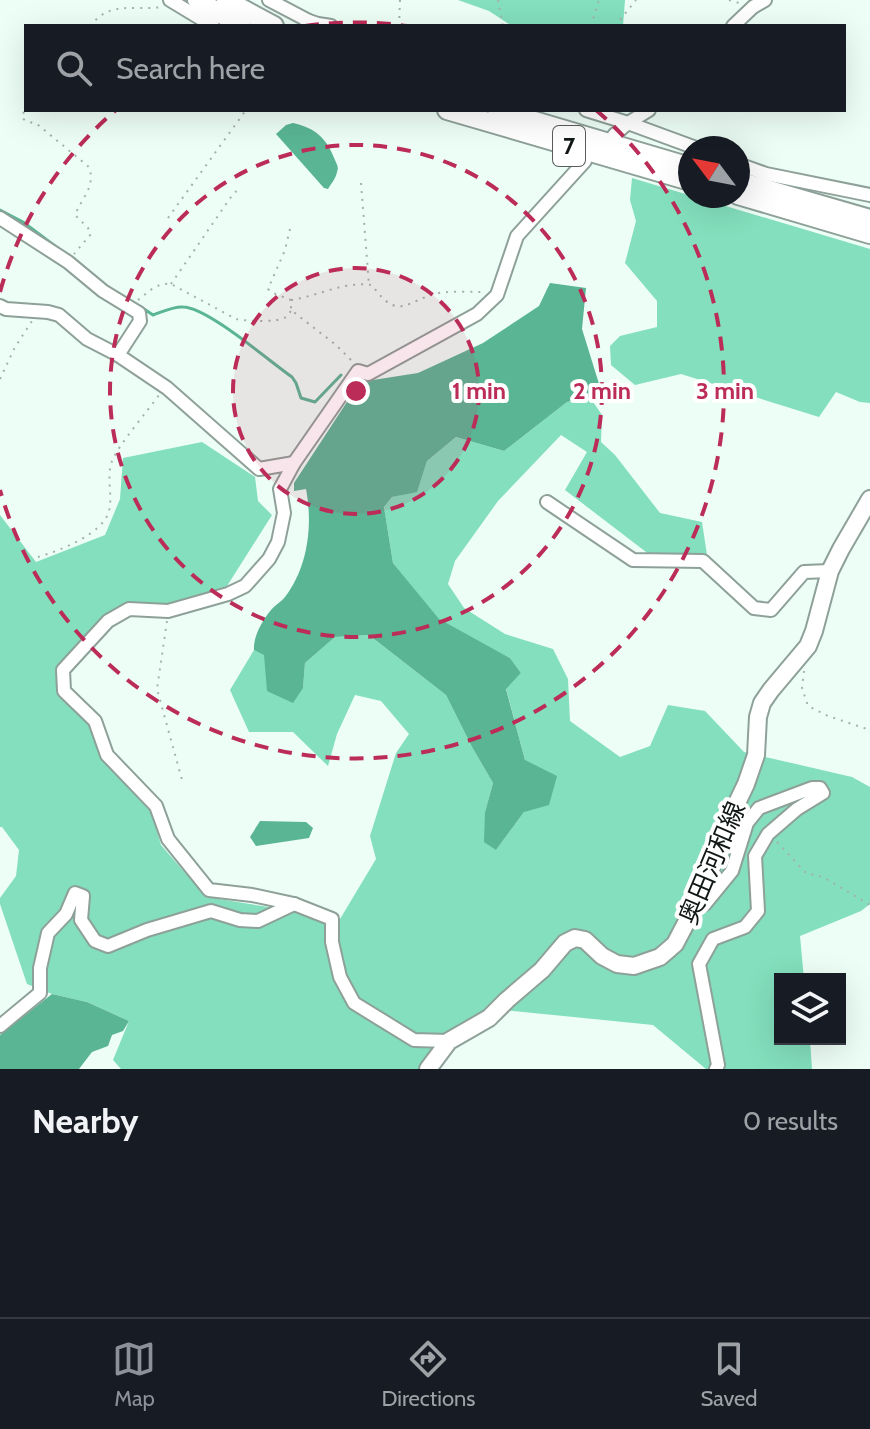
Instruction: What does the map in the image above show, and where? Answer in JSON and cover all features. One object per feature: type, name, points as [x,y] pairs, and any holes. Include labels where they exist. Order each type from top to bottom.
[{"type":"highway","points":[[197,0],[239,24]]},
{"type":"highway","points":[[226,0],[270,24]]},
{"type":"highway","name":"7","points":[[453,112],[678,178]]},
{"type":"highway","name":"7","points":[[504,112],[678,163]]},
{"type":"highway","points":[[750,184],[870,219]]},
{"type":"highway","points":[[750,199],[870,234]]},
{"type":"main road","name":"奥田河和線","points":[[428,1069],[449,1041],[489,1018],[542,970],[565,943],[575,938],[585,940],[602,956],[617,964],[634,966],[660,957],[675,944],[709,879],[715,849],[746,784],[756,755],[762,703],[808,646],[830,571],[870,499]]},
{"type":"street","points":[[269,0],[308,23]]},
{"type":"street","points":[[735,24],[765,0]]},
{"type":"street","points":[[172,1],[210,24]]},
{"type":"street","points":[[592,112],[678,141]]},
{"type":"street","points":[[614,135],[646,112]]},
{"type":"street","points":[[449,1041],[414,1040],[354,1003],[340,977],[332,942],[332,919],[294,904],[209,890],[168,839],[156,806],[107,755],[95,721],[64,691],[63,670],[108,621],[129,609],[168,611],[245,586],[269,559],[278,542],[284,513],[280,489],[294,463],[358,371],[368,374],[477,314],[497,295],[517,236],[585,161]]},
{"type":"street","points":[[750,168],[870,195]]},
{"type":"street","points":[[0,218],[139,313],[141,318],[118,355]]},
{"type":"street","points":[[0,307],[59,315],[87,339],[118,355],[166,387],[259,469],[294,463]]},
{"type":"street","points":[[547,502],[633,560],[703,561],[754,608],[771,610],[804,572],[830,571]]},
{"type":"street","points":[[693,908],[705,904],[732,871],[747,823],[759,808],[812,788],[820,788],[823,793],[797,809],[768,834],[755,856],[758,911],[745,927],[713,939],[699,964],[718,1065],[716,1069]]},
{"type":"street","points":[[0,1026],[40,993],[40,968],[48,933],[66,914],[75,893],[83,896],[81,920],[95,941],[108,946],[147,930],[211,911],[240,920],[258,921],[294,904]]},
{"type":"path","points":[[399,24],[400,0]]},
{"type":"path","points":[[498,0],[503,24]]},
{"type":"path","points":[[592,24],[599,0]]},
{"type":"path","points":[[617,24],[636,0]]},
{"type":"path","points":[[92,24],[102,13],[119,5],[146,8],[170,6],[172,1]]},
{"type":"path","points":[[24,111],[22,118],[37,124],[91,171],[92,182],[75,215],[91,234],[68,262]]},
{"type":"path","points":[[168,218],[245,112]]},
{"type":"path","points":[[361,183],[369,285]]},
{"type":"path","points":[[171,284],[239,189]]},
{"type":"path","points":[[290,229],[285,250],[268,289],[291,300],[355,284],[372,285],[385,301],[402,307],[444,293],[489,292],[497,295]]},
{"type":"path","points":[[132,308],[136,301],[162,284],[171,284],[245,321],[285,318],[291,310],[291,300]]},
{"type":"path","points":[[291,310],[344,352],[358,371]]},
{"type":"path","points":[[0,379],[15,347],[34,319]]},
{"type":"path","points":[[38,557],[59,551],[90,534],[104,522],[109,510],[112,461],[166,387]]},
{"type":"path","points":[[168,611],[157,689],[182,780]]},
{"type":"path","points":[[808,646],[802,688],[808,706],[870,730]]},
{"type":"path","points":[[768,834],[806,873],[823,877],[870,905]]},
{"type":"shaded area","points":[[458,0],[625,0],[623,24],[509,24],[489,11]]},
{"type":"shaded area","points":[[293,123],[314,131],[332,153],[338,169],[328,189],[276,134]]},
{"type":"shaded area","points":[[632,178],[678,192],[678,208],[733,208],[870,249],[870,403],[836,392],[819,417],[681,374],[635,385],[611,365],[610,346],[620,336],[657,327],[657,301],[625,263],[636,221],[630,200]]},
{"type":"shaded area","points":[[550,283],[586,288],[582,329],[600,387],[595,397],[567,402],[504,451],[456,437],[427,461],[417,492],[392,497],[384,507],[393,563],[439,619],[510,658],[521,673],[506,689],[525,760],[557,776],[549,805],[524,812],[496,850],[484,842],[485,812],[493,783],[446,695],[369,635],[335,637],[305,663],[303,688],[293,703],[267,691],[264,655],[254,650],[254,645],[261,624],[293,585],[304,559],[308,503],[306,489],[294,491],[294,483],[360,382],[418,373],[483,343],[539,306]]},
{"type":"shaded area","points":[[591,399],[602,415],[601,442],[615,455],[660,513],[702,522],[707,555],[650,555],[565,490],[587,452],[561,435],[498,501],[455,561],[448,584],[464,608],[505,634],[553,649],[568,679],[570,721],[620,757],[650,746],[668,705],[705,711],[744,752],[852,777],[870,787],[870,904],[861,911],[800,936],[803,973],[774,973],[774,1045],[810,1045],[812,1069],[706,1069],[653,1025],[504,1010],[420,1069],[121,1069],[113,1060],[129,1021],[87,1002],[27,984],[0,904],[0,898],[16,876],[19,850],[0,827],[0,515],[36,562],[105,535],[120,499],[123,458],[202,442],[255,477],[258,501],[272,515],[227,586],[167,605],[103,618],[56,667],[57,693],[90,726],[101,756],[150,807],[161,845],[206,897],[294,911],[337,924],[376,859],[370,836],[396,753],[409,734],[381,701],[355,695],[337,734],[328,766],[293,732],[249,732],[230,690],[254,650],[264,654],[303,688],[305,663],[335,637],[369,635],[446,695],[493,783],[485,812],[496,850],[524,812],[525,760],[506,688],[521,673],[510,658],[439,620],[393,563],[384,507],[392,497],[417,491],[427,461],[456,437],[504,451],[567,402]]},
{"type":"shaded area","points":[[260,821],[306,822],[313,828],[309,838],[256,846],[250,837]]},
{"type":"shaded area","points":[[52,994],[87,1002],[129,1021],[123,1031],[112,1035],[108,1046],[92,1052],[79,1069],[0,1069],[0,1035]]},
{"type":"waterway","points":[[0,210],[23,222],[79,264]]},
{"type":"waterway","points":[[141,307],[153,315],[179,307],[194,309],[207,316],[292,377],[301,398],[315,402],[341,375]]}]
